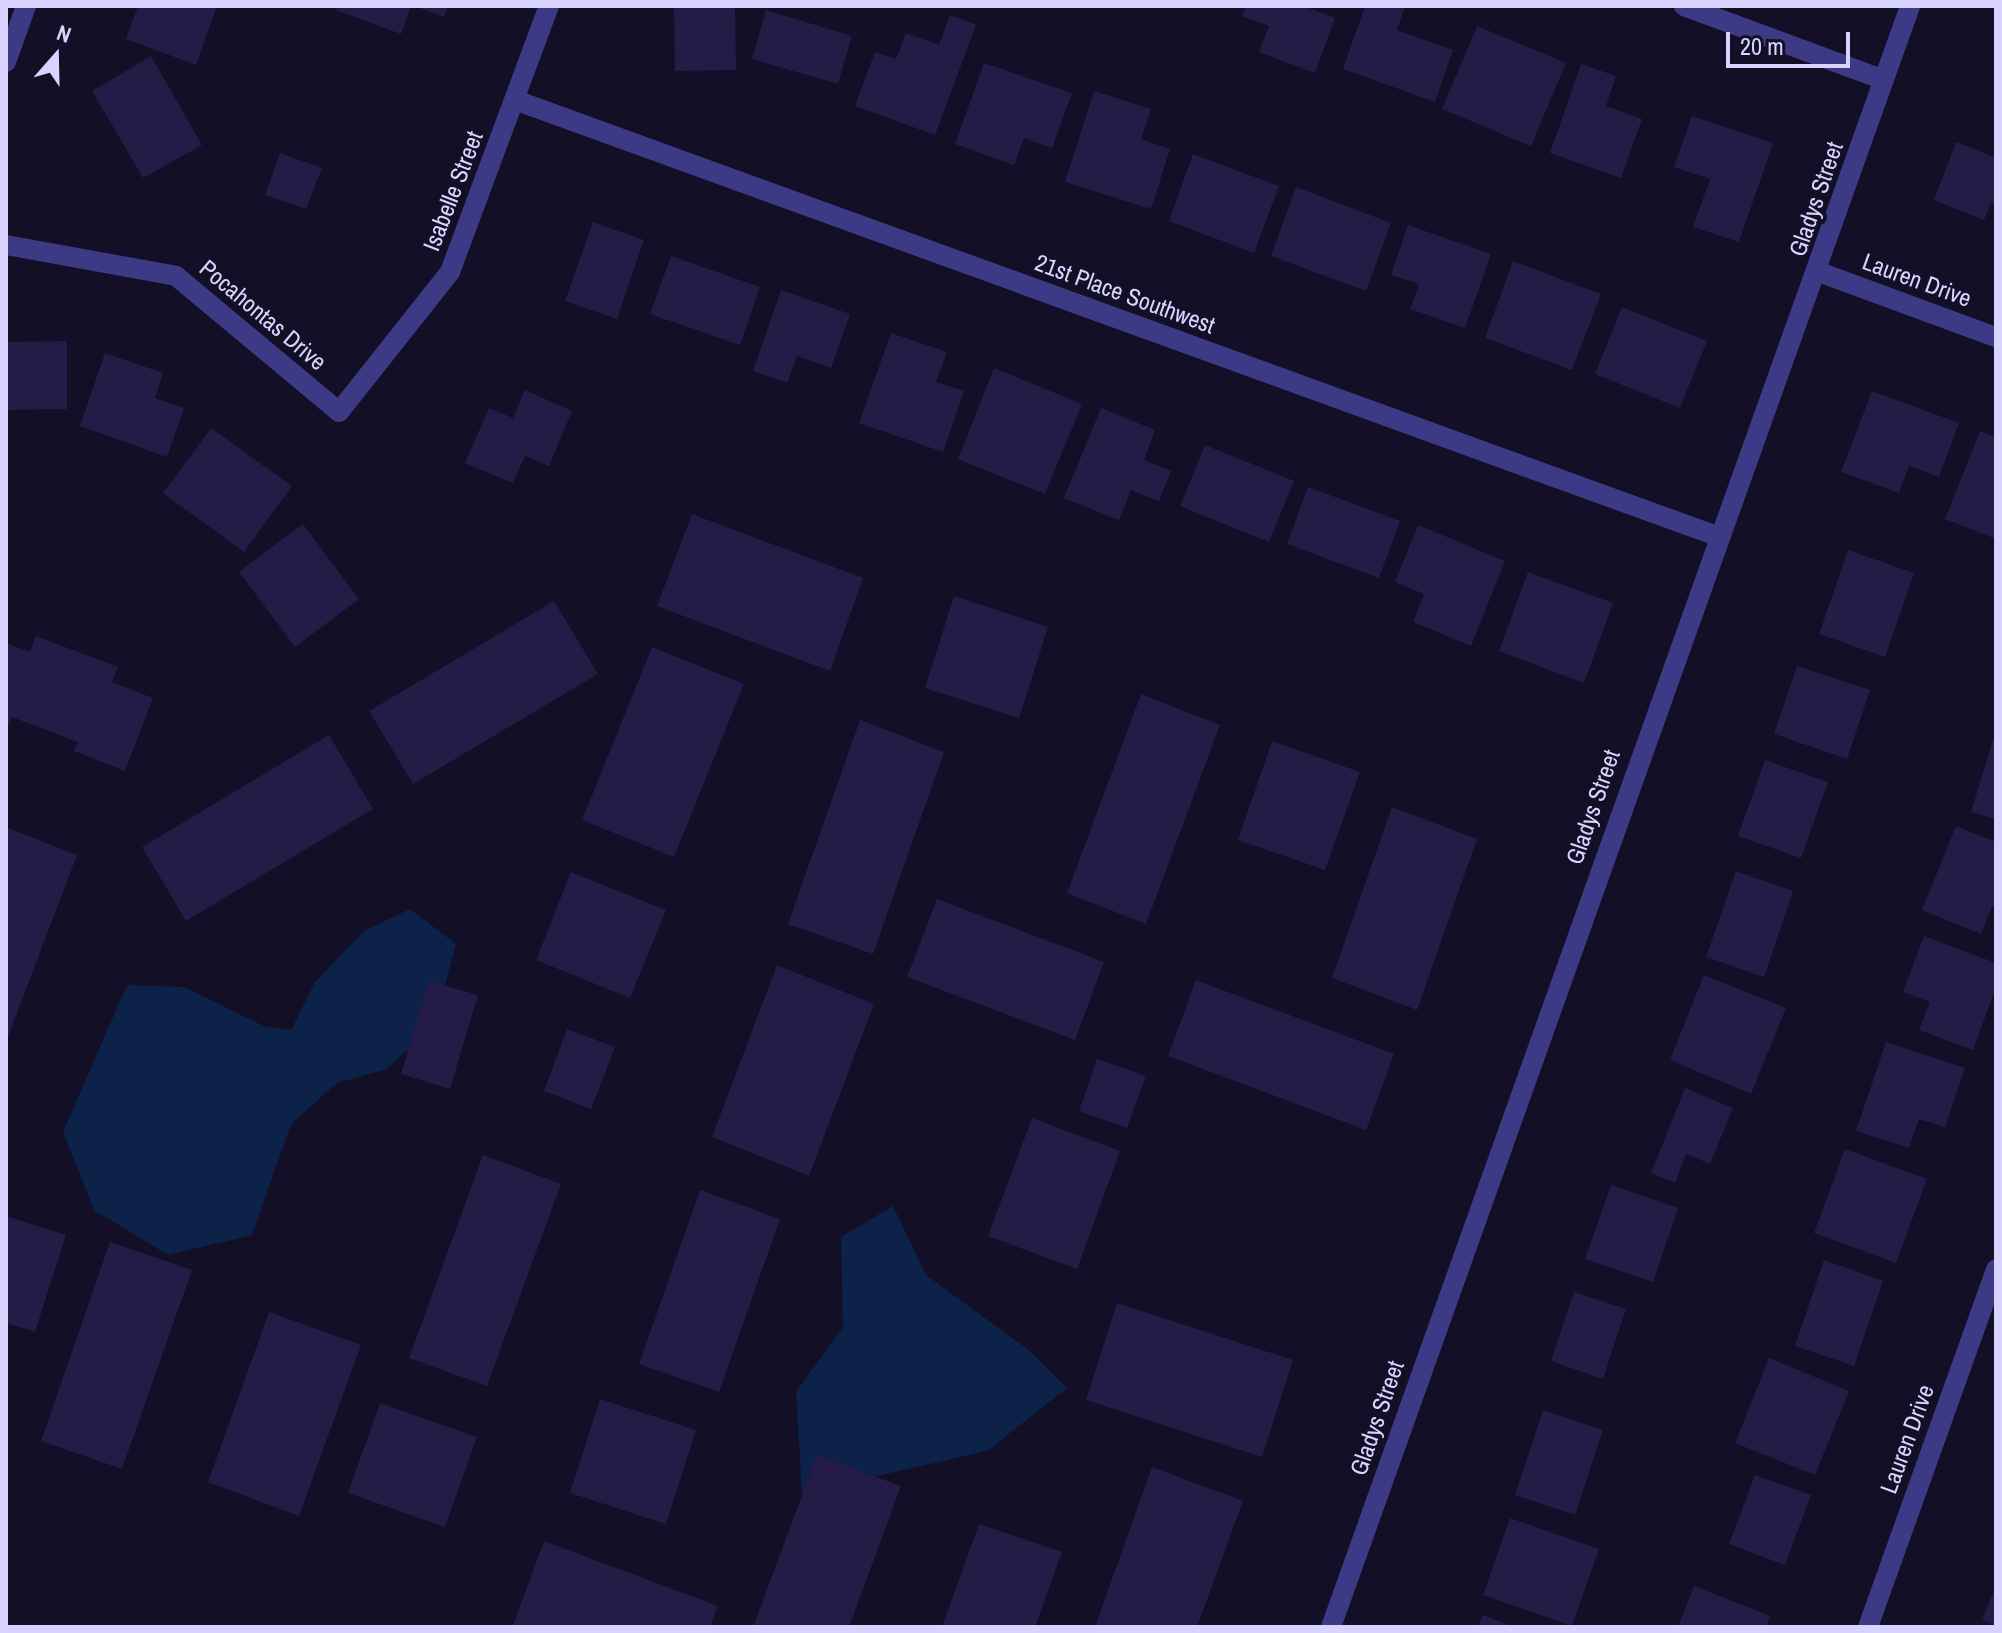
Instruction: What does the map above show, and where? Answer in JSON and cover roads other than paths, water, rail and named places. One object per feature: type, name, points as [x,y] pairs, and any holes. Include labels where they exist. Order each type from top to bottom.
[{"type":"street","points":[[6,62],[26,6]]},
{"type":"street","name":"Isabelle Street","points":[[339,412],[450,272],[549,6]]},
{"type":"street","points":[[1684,6],[1884,80]]},
{"type":"street","name":"Gladys Street","points":[[1331,1627],[1717,536],[1819,272],[1910,6]]},
{"type":"street","name":"21st Place Southwest","points":[[515,100],[1717,536]]},
{"type":"street","name":"Pocahontas Drive","points":[[6,245],[176,276],[339,412]]},
{"type":"street","name":"Lauren Drive","points":[[1819,272],[1996,337]]},
{"type":"street","name":"Lauren Drive","points":[[1868,1627],[1996,1269]]},
{"type":"water","points":[[410,909],[456,944],[435,1023],[387,1069],[337,1083],[291,1124],[252,1235],[168,1255],[94,1210],[63,1132],[127,985],[184,987],[266,1027],[291,1030],[315,982],[364,931]]},
{"type":"water","points":[[893,1206],[926,1275],[1030,1351],[1067,1388],[987,1451],[802,1493],[796,1392],[843,1327],[841,1237]]}]
